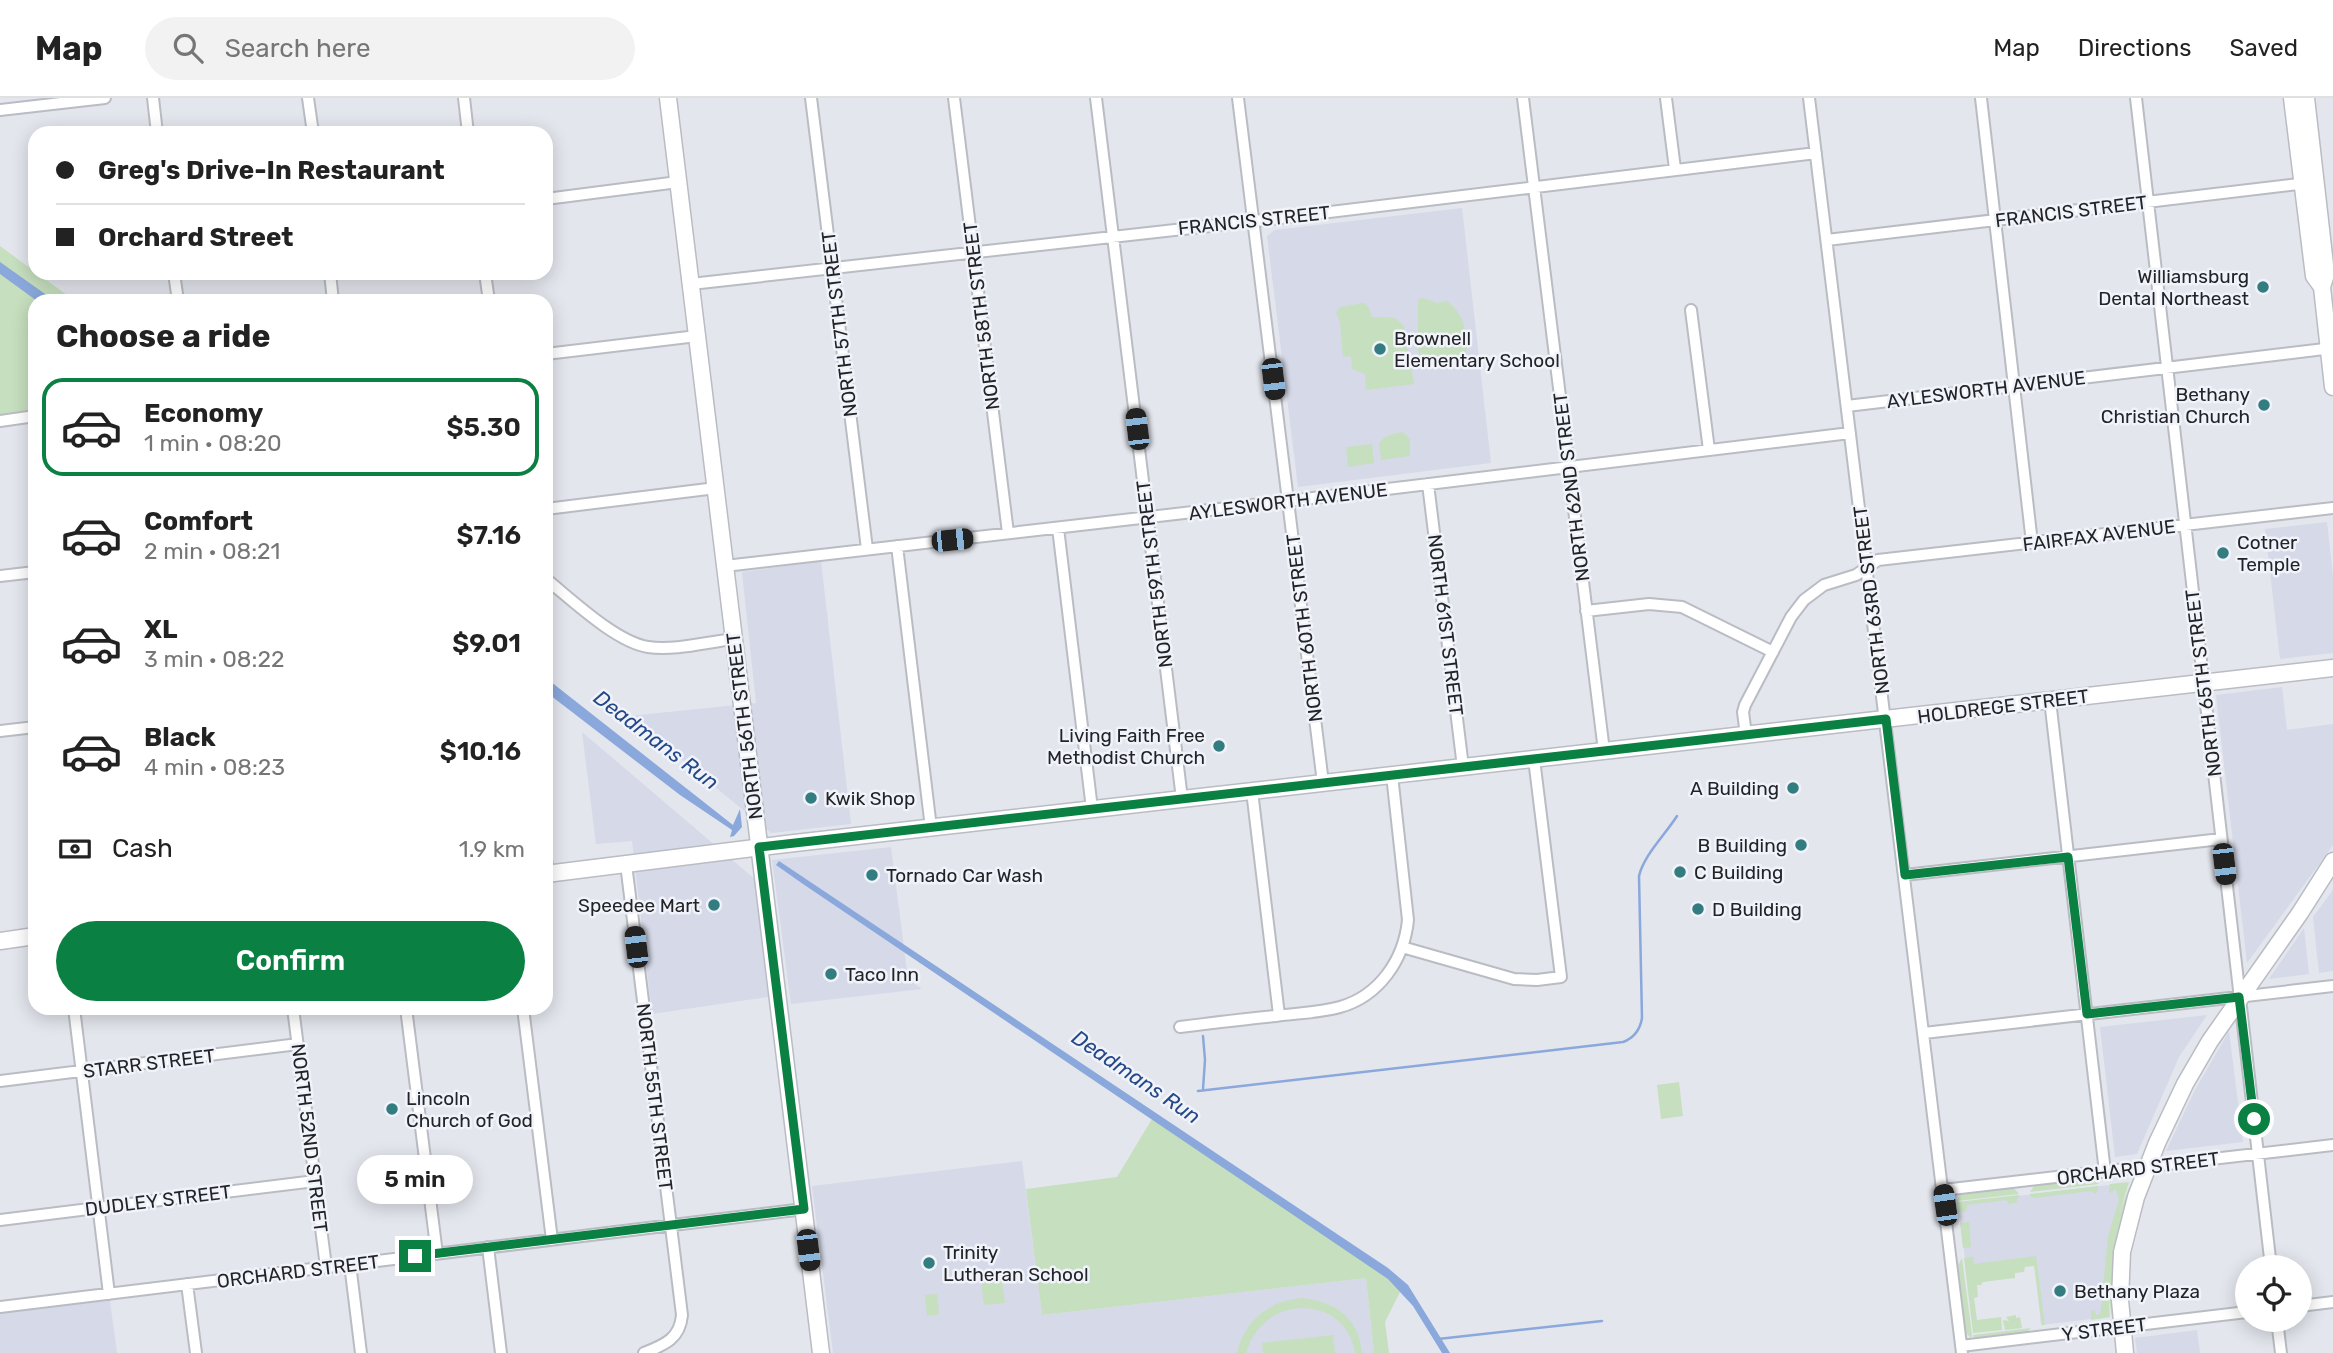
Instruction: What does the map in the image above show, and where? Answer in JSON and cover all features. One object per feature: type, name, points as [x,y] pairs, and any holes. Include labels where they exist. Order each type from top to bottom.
[{"type":"main road","name":"NORTH 56TH STREET","points":[[668,98],[821,1353]]},
{"type":"main road","points":[[2292,98],[2309,183]]},
{"type":"main road","points":[[2306,98],[2314,276],[2322,287],[2331,348],[2333,387]]},
{"type":"main road","name":"HOLDREGE STREET","points":[[553,869],[626,864],[2333,668]]},
{"type":"main road","points":[[2125,1353],[2119,1284],[2122,1252],[2147,1166],[2185,1084],[2239,997],[2300,913],[2333,860]]},
{"type":"main road","points":[[2300,913],[2333,874]]},
{"type":"main road","points":[[0,941],[28,937]]},
{"type":"street","points":[[0,110],[105,98]]},
{"type":"street","points":[[153,98],[156,126]]},
{"type":"street","points":[[308,98],[312,126]]},
{"type":"street","points":[[464,98],[467,126]]},
{"type":"street","name":"NORTH 57TH STREET","points":[[811,98],[867,549]]},
{"type":"street","name":"NORTH 58TH STREET","points":[[954,98],[1008,533]]},
{"type":"street","name":"NORTH 59TH STREET","points":[[1096,98],[1182,799]]},
{"type":"street","name":"NORTH 60TH STREET","points":[[1238,98],[1323,783]]},
{"type":"street","name":"NORTH 62ND STREET","points":[[1523,98],[1604,751]]},
{"type":"street","points":[[1666,98],[1675,169]]},
{"type":"street","name":"NORTH 63RD STREET","points":[[1809,98],[1962,1349]]},
{"type":"street","points":[[1980,98],[2032,543]]},
{"type":"street","name":"NORTH 65TH STREET","points":[[2136,98],[2270,1255]]},
{"type":"street","name":"FRANCIS STREET","points":[[691,284],[1816,153]]},
{"type":"street","points":[[553,197],[678,182]]},
{"type":"street","name":"FRANCIS STREET","points":[[1827,240],[2309,183]]},
{"type":"street","points":[[1691,310],[1709,450]]},
{"type":"street","points":[[553,353],[697,335]]},
{"type":"street","name":"AYLESWORTH AVENUE","points":[[1847,406],[2331,348]]},
{"type":"street","points":[[0,421],[28,417]]},
{"type":"street","name":"AYLESWORTH AVENUE","points":[[725,566],[1850,433]]},
{"type":"street","name":"NORTH 61ST STREET","points":[[1428,484],[1463,767]]},
{"type":"street","points":[[553,508],[716,488]]},
{"type":"street","name":"FAIRFAX AVENUE","points":[[1746,735],[1744,708],[1791,617],[1808,597],[1824,585],[1856,575],[1878,560],[2333,508]]},
{"type":"street","points":[[1058,528],[1092,809]]},
{"type":"street","points":[[897,546],[931,828]]},
{"type":"street","points":[[0,576],[28,573]]},
{"type":"street","points":[[553,584],[618,635],[639,645],[665,648],[734,639]]},
{"type":"street","points":[[1586,611],[1649,604],[1682,607],[1773,652]]},
{"type":"street","points":[[2050,700],[2105,1171]]},
{"type":"street","points":[[0,731],[28,728]]},
{"type":"street","points":[[1402,947],[1514,979],[1560,977],[1534,759]]},
{"type":"street","points":[[1180,1027],[1330,1010],[1357,1000],[1382,980],[1402,947],[1407,927],[1407,905],[1392,775]]},
{"type":"street","points":[[1252,791],[1279,1015]]},
{"type":"street","points":[[1905,875],[2221,839]]},
{"type":"street","name":"NORTH 55TH STREET","points":[[626,864],[682,1312],[680,1326],[671,1340],[644,1353]]},
{"type":"street","points":[[1924,1033],[2333,986]]},
{"type":"street","points":[[75,1015],[109,1294]]},
{"type":"street","name":"NORTH 52ND STREET","points":[[294,1015],[326,1267]]},
{"type":"street","points":[[407,1015],[437,1254]]},
{"type":"street","points":[[524,1015],[552,1240]]},
{"type":"street","name":"STARR STREET","points":[[0,1081],[298,1044]]},
{"type":"street","name":"ORCHARD STREET","points":[[1943,1191],[2333,1145]]},
{"type":"street","name":"DUDLEY STREET","points":[[0,1220],[315,1181]]},
{"type":"street","name":"ORCHARD STREET","points":[[0,1307],[804,1209]]},
{"type":"street","points":[[488,1247],[501,1353]]},
{"type":"street","points":[[350,1264],[361,1353]]},
{"type":"street","points":[[187,1284],[196,1353]]},
{"type":"street","points":[[2312,1305],[2333,1302]]},
{"type":"street","name":"Y STREET","points":[[1962,1349],[2235,1313]]},
{"type":"street","points":[[2278,1332],[2281,1353]]},
{"type":"shaded area","name":"Brownell Elementary School","points":[[1462,208],[1491,463],[1298,487],[1267,236],[1275,230]]},
{"type":"shaded area","points":[[2327,522],[2333,576],[2333,653],[2280,659],[2265,529]]},
{"type":"shaded area","points":[[821,561],[851,824],[771,833],[629,716],[756,703],[742,572]]},
{"type":"shaded area","points":[[2282,687],[2287,730],[2333,724],[2333,845],[2247,963],[2216,695]]},
{"type":"shaded area","points":[[582,732],[756,880],[768,997],[652,1014],[632,841],[596,844]]},
{"type":"shaded area","points":[[891,847],[908,979],[922,989],[791,1004],[772,860]]},
{"type":"shaded area","points":[[2333,890],[2333,971],[2319,973],[2313,917]]},
{"type":"shaded area","points":[[2304,928],[2309,974],[2269,979]]},
{"type":"shaded area","points":[[2207,1015],[2179,1057],[2137,1154],[2115,1157],[2100,1027]]},
{"type":"shaded area","points":[[2229,1031],[2243,1142],[2166,1151],[2194,1092]]},
{"type":"shaded area","points":[[1022,1161],[1042,1315],[1366,1278],[1374,1353],[833,1353],[812,1186]]},
{"type":"shaded area","points":[[2126,1183],[2107,1264],[2108,1317],[2041,1325],[2034,1259],[1966,1267],[1958,1203]]},
{"type":"shaded area","points":[[109,1294],[117,1353],[0,1353],[0,1307]]},
{"type":"shaded area","points":[[2197,1330],[2200,1353],[2137,1353],[2135,1338]]},
{"type":"green space","points":[[0,246],[28,267],[28,280],[46,280],[65,294],[28,294],[28,413],[0,416]]},
{"type":"green space","points":[[1419,299],[1437,303],[1447,301],[1459,314],[1464,328],[1467,360],[1445,364],[1444,361],[1439,361],[1439,365],[1426,366],[1418,351],[1418,303]]},
{"type":"green space","points":[[1364,303],[1372,317],[1395,318],[1404,326],[1414,384],[1366,390],[1365,374],[1352,369],[1351,356],[1343,357],[1340,322],[1336,312],[1340,307]]},
{"type":"green space","points":[[1403,432],[1410,439],[1410,456],[1381,460],[1381,441],[1389,435]]},
{"type":"green space","points":[[1372,444],[1374,463],[1348,467],[1346,447]]},
{"type":"green space","points":[[1679,1082],[1683,1116],[1661,1119],[1657,1085]]},
{"type":"green space","points":[[1155,1114],[1404,1284],[1385,1322],[1389,1353],[1374,1353],[1366,1278],[1042,1315],[1026,1189],[1117,1177]]},
{"type":"green space","points":[[2094,1179],[2099,1184],[2030,1192],[2034,1186]]},
{"type":"green space","points":[[2133,1179],[2117,1243],[2112,1317],[2109,1284],[2112,1247]]},
{"type":"green space","points":[[2129,1182],[2112,1249],[2110,1317],[2091,1320],[2091,1310],[2099,1315],[2101,1310],[2108,1236],[2119,1200],[2116,1190],[2109,1192],[2110,1184]]},
{"type":"green space","points":[[2099,1186],[2096,1194],[2090,1191],[2034,1198],[2030,1196],[2030,1194]]},
{"type":"green space","points":[[2014,1188],[2019,1194],[1957,1201],[1959,1195]]},
{"type":"green space","points":[[2019,1195],[2016,1203],[2008,1204],[2007,1200],[1967,1205],[1966,1212],[1958,1212],[1957,1202]]},
{"type":"green space","points":[[1969,1222],[1971,1247],[1963,1248],[1960,1223]]},
{"type":"green space","points":[[2036,1256],[2045,1325],[2042,1325],[2034,1266],[2025,1267],[2024,1272],[2015,1273],[2015,1278],[1977,1285],[1978,1297],[1974,1298],[1977,1320],[2001,1317],[2002,1330],[1973,1333],[1964,1258],[1973,1257],[1974,1264]]},
{"type":"green space","points":[[1962,1258],[1971,1338],[1966,1333],[1958,1265]]},
{"type":"green space","points":[[1002,1281],[1005,1303],[984,1305],[981,1283]]},
{"type":"green space","points":[[937,1294],[939,1312],[937,1315],[927,1316],[925,1295]]},
{"type":"green space","points":[[1303,1298],[1326,1304],[1344,1314],[1356,1330],[1362,1353],[1355,1353],[1349,1334],[1337,1320],[1322,1311],[1304,1308],[1286,1310],[1270,1319],[1256,1333],[1246,1353],[1237,1353],[1246,1331],[1261,1314],[1280,1303]]},
{"type":"green space","points":[[2016,1315],[2016,1318],[2020,1317],[2022,1328],[2005,1330],[2003,1320],[2009,1321],[2006,1317]]},
{"type":"green space","points":[[2031,1328],[2026,1333],[1974,1338],[1973,1335]]},
{"type":"green space","points":[[1333,1335],[1335,1353],[1263,1353],[1262,1343]]},
{"type":"water","points":[[0,262],[45,294],[28,294],[0,274]]},
{"type":"water","points":[[553,684],[733,825],[740,809],[742,827],[730,837],[732,830],[680,795],[553,697]]},
{"type":"water","points":[[779,861],[1388,1268],[1408,1285],[1450,1353],[1442,1353],[1413,1306],[1388,1279],[803,884],[776,865]]},
{"type":"waterway","name":"Deadmans Run","points":[[1198,1091],[1627,1040],[1636,1033],[1642,1018],[1639,876],[1650,853],[1677,816]]},
{"type":"waterway","points":[[1203,1036],[1203,1089]]},
{"type":"waterway","points":[[1438,1339],[1602,1321]]},
{"type":"place","name":"Williamsburg Dental Northeast","points":[[2263,287]]},
{"type":"place","name":"Brownell Elementary School","points":[[1380,349]]},
{"type":"place","name":"Bethany Christian Church","points":[[2264,405]]},
{"type":"place","name":"Cotner Temple","points":[[2223,553]]},
{"type":"place","name":"Living Faith Free Methodist Church","points":[[1219,746]]},
{"type":"place","name":"A Building","points":[[1793,788]]},
{"type":"place","name":"Kwik Shop","points":[[811,798]]},
{"type":"place","name":"B Building","points":[[1801,845]]},
{"type":"place","name":"C Building","points":[[1680,872]]},
{"type":"place","name":"Tornado Car Wash","points":[[872,875]]},
{"type":"place","name":"Speedee Mart","points":[[714,905]]},
{"type":"place","name":"D Building","points":[[1698,909]]},
{"type":"place","name":"Taco Inn","points":[[831,974]]},
{"type":"place","name":"Lincoln Church of God","points":[[392,1109]]},
{"type":"place","name":"Trinity Lutheran School","points":[[929,1263]]},
{"type":"place","name":"Bethany Plaza","points":[[2060,1291]]},
{"type":"route","points":[[415,1256],[804,1209],[759,847],[1886,719],[1905,875],[2068,857],[2087,1014],[2239,997],[2254,1119]]}]
